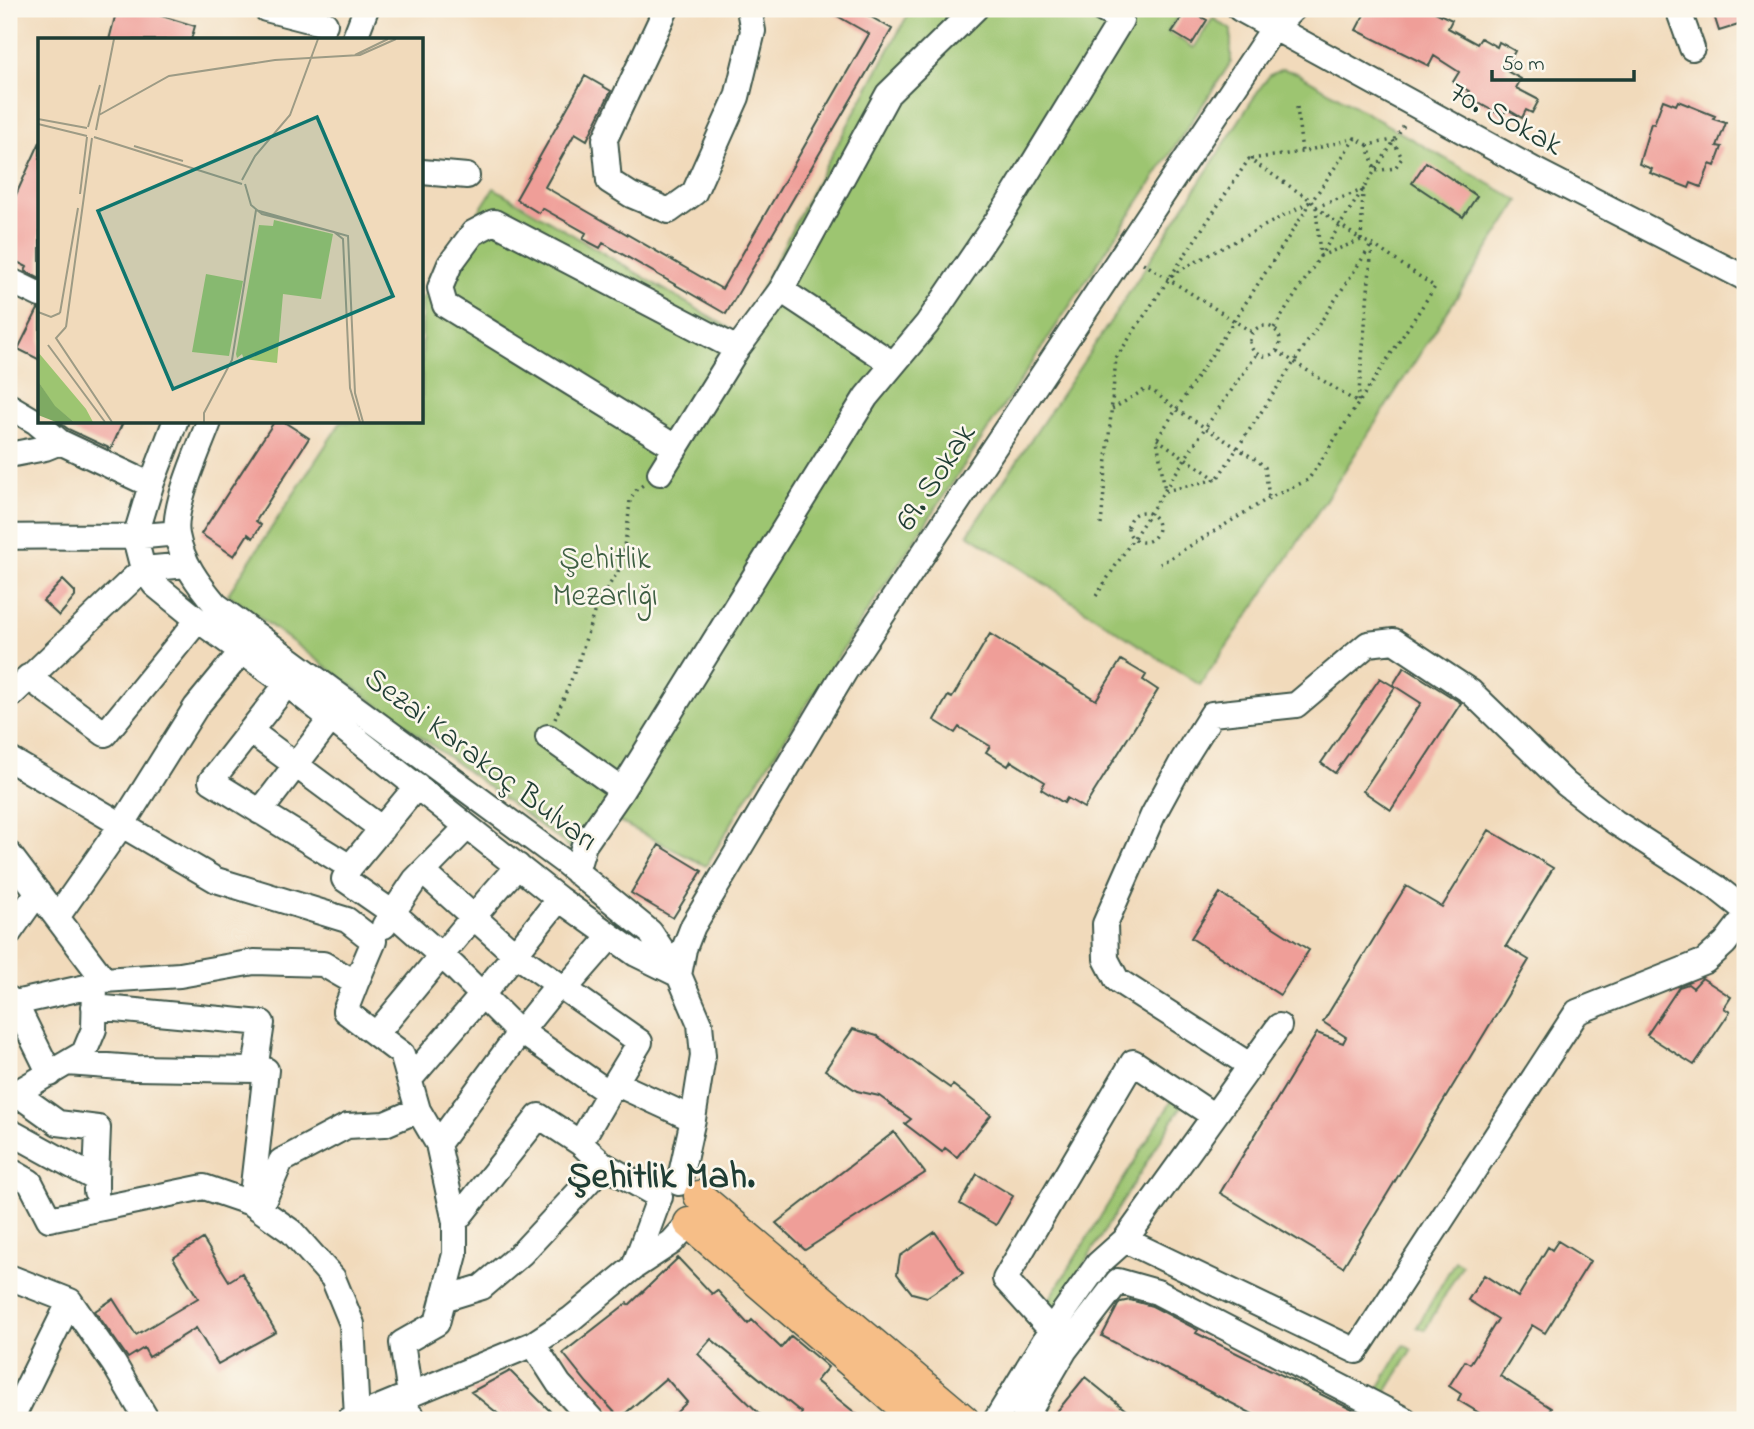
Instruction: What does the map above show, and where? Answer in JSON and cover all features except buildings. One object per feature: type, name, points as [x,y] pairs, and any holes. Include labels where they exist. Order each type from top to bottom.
[{"type":"main road","points":[[677,1200],[918,1420]]},
{"type":"main road","points":[[677,1200],[964,1420]]},
{"type":"street","points":[[266,9],[325,24]]},
{"type":"street","points":[[355,38],[366,9]]},
{"type":"street","points":[[666,9],[605,139],[609,181],[631,195],[668,211],[694,193],[737,97],[754,31],[749,9]]},
{"type":"street","points":[[660,473],[737,349],[781,290],[888,94],[975,9]]},
{"type":"street","points":[[576,872],[584,845],[622,790],[866,397],[927,324],[1007,206],[1121,20],[1101,9]]},
{"type":"street","name":"70. Sokak","points":[[1240,9],[1536,171],[1745,278]]},
{"type":"street","name":"69. Sokak","points":[[679,975],[684,949],[693,926],[845,671],[1273,29],[1293,9]]},
{"type":"street","points":[[1678,9],[1692,48]]},
{"type":"street","points":[[424,172],[467,176]]},
{"type":"street","points":[[675,447],[445,305],[440,288],[450,264],[473,233],[494,222],[737,349]]},
{"type":"street","points":[[9,280],[38,294]]},
{"type":"street","points":[[781,290],[893,364]]},
{"type":"street","points":[[9,406],[38,424]]},
{"type":"street","points":[[38,424],[60,442],[151,485]]},
{"type":"street","points":[[174,424],[151,485],[135,538],[143,569],[155,585],[198,620],[287,684],[559,899],[636,954],[679,975]]},
{"type":"street","name":"Sezai Karakoç Bulvarı","points":[[208,424],[181,499],[176,533],[187,565],[198,584],[216,605],[576,872],[650,932],[679,975],[700,1024],[703,1056],[677,1200],[634,1267]]},
{"type":"street","points":[[9,455],[45,448],[60,442]]},
{"type":"street","points":[[9,537],[71,535],[135,538],[176,533]]},
{"type":"street","points":[[9,697],[143,569],[187,565]]},
{"type":"street","points":[[28,677],[105,734],[198,620]]},
{"type":"street","points":[[1251,1066],[1117,980],[1106,959],[1105,924],[1153,814],[1212,714],[1296,705],[1368,644],[1394,641],[1423,658],[1471,692],[1566,784],[1615,822],[1716,887],[1745,910]]},
{"type":"street","points":[[57,917],[122,824],[195,707],[242,651]]},
{"type":"street","points":[[287,684],[211,781],[350,867]]},
{"type":"street","points":[[260,812],[330,719]]},
{"type":"street","points":[[250,731],[382,829]]},
{"type":"street","points":[[548,737],[622,790]]},
{"type":"street","points":[[9,758],[37,777],[216,880],[347,920],[374,941]]},
{"type":"street","points":[[416,786],[344,878],[393,913],[520,1032],[612,1088],[693,1119]]},
{"type":"street","points":[[415,1420],[403,1398],[402,1343],[436,1323],[455,1254],[455,1222],[438,1144],[418,1110],[402,1054],[345,1011],[374,941],[415,880],[467,827]]},
{"type":"street","points":[[9,853],[57,917],[98,991],[94,1028],[84,1052],[12,1098],[58,1123],[98,1128],[97,1209]]},
{"type":"street","points":[[376,1034],[442,957],[472,916],[518,866]]},
{"type":"street","points":[[423,872],[516,954],[640,1042],[580,1143]]},
{"type":"street","points":[[9,933],[38,892]]},
{"type":"street","points":[[410,1079],[559,899]]},
{"type":"street","points":[[1125,1240],[1356,1351],[1577,1012],[1705,961],[1725,943],[1745,917]]},
{"type":"street","points":[[438,1144],[520,1032],[611,936]]},
{"type":"street","points":[[59,1069],[10,1000],[98,991],[254,962],[323,964],[356,983]]},
{"type":"street","points":[[98,991],[262,1023],[255,1070]]},
{"type":"street","points":[[996,1420],[1051,1330],[1098,1264],[1125,1240],[1279,1026]]},
{"type":"street","points":[[1051,1330],[1005,1279],[1133,1062],[1214,1116]]},
{"type":"street","points":[[59,1069],[266,1070],[255,1206]]},
{"type":"street","points":[[255,1206],[281,1161],[347,1126],[385,1124],[418,1110]]},
{"type":"street","points":[[9,1170],[30,1182],[49,1219],[204,1187],[255,1206],[292,1232],[333,1278],[352,1324],[353,1418],[533,1344],[571,1319],[634,1267],[672,1242],[677,1200],[604,1165],[580,1143],[539,1116],[455,1222]]},
{"type":"street","points":[[9,1131],[96,1179]]},
{"type":"street","points":[[443,1299],[482,1287],[522,1253],[604,1165]]},
{"type":"street","points":[[9,1278],[70,1301],[114,1364],[147,1420]]},
{"type":"street","points":[[1024,1420],[1065,1350],[1118,1281],[1157,1292],[1405,1420]]},
{"type":"street","points":[[11,1420],[70,1301]]},
{"type":"street","points":[[533,1344],[559,1384],[592,1420]]},
{"type":"path","points":[[1297,107],[1303,152]]},
{"type":"path","points":[[1274,328],[1393,140],[1417,107]]},
{"type":"path","points":[[1101,525],[1116,358],[1249,159],[1303,152],[1355,138],[1368,145],[1393,140]]},
{"type":"path","points":[[1164,491],[1157,439],[1355,138]]},
{"type":"path","points":[[1375,171],[1395,168],[1402,158],[1393,140]]},
{"type":"path","points":[[1368,145],[1375,171]]},
{"type":"path","points":[[1160,564],[1269,498],[1308,480],[1435,287],[1373,244],[1340,226],[1312,201],[1249,159]]},
{"type":"path","points":[[1316,207],[1363,190]]},
{"type":"path","points":[[1362,240],[1363,190]]},
{"type":"path","points":[[1169,279],[1184,268],[1312,201]]},
{"type":"path","points":[[1316,207],[1320,256]]},
{"type":"path","points":[[1320,256],[1362,240]]},
{"type":"path","points":[[1164,491],[1217,480],[1373,244]]},
{"type":"path","points":[[1358,404],[1373,244]]},
{"type":"path","points":[[1124,250],[1252,332]]},
{"type":"path","points":[[1265,325],[1274,328],[1280,336],[1277,351],[1269,356],[1257,354],[1251,346],[1252,332],[1265,325]]},
{"type":"path","points":[[1277,351],[1358,404]]},
{"type":"path","points":[[1096,596],[1185,458],[1257,354]]},
{"type":"path","points":[[1112,409],[1146,389],[1153,391],[1177,410],[1265,467],[1269,498]]},
{"type":"path","points":[[1157,439],[1217,480]]},
{"type":"path","points":[[548,737],[578,663],[597,603],[613,582],[621,563],[630,500],[635,491],[660,473]]},
{"type":"path","points":[[1136,512],[1150,513],[1157,519],[1159,530],[1155,538],[1146,541],[1133,539],[1127,528],[1129,517],[1136,512]]},
{"type":"green space","name":"Şehitlik Mezarlığı","points":[[911,9],[1182,9],[1168,32],[1194,48],[1213,18],[1231,30],[1231,62],[863,618],[749,794],[706,866],[612,818],[587,860],[228,594],[340,424],[424,424],[424,296],[494,188],[739,334],[800,213]]},
{"type":"green space","points":[[1282,69],[1297,73],[1519,201],[1293,550],[1200,685],[968,534],[1118,310],[1260,88],[1270,75]]},
{"type":"green space","points":[[1173,1099],[1182,1105],[1055,1311],[1046,1305]]},
{"type":"green space","points":[[1455,1261],[1462,1265],[1425,1330],[1417,1327]]},
{"type":"green space","points":[[1404,1345],[1412,1350],[1382,1399],[1374,1395]]},
{"type":"district","name":"Şehitlik Mah.","points":[[661,1174]]}]
